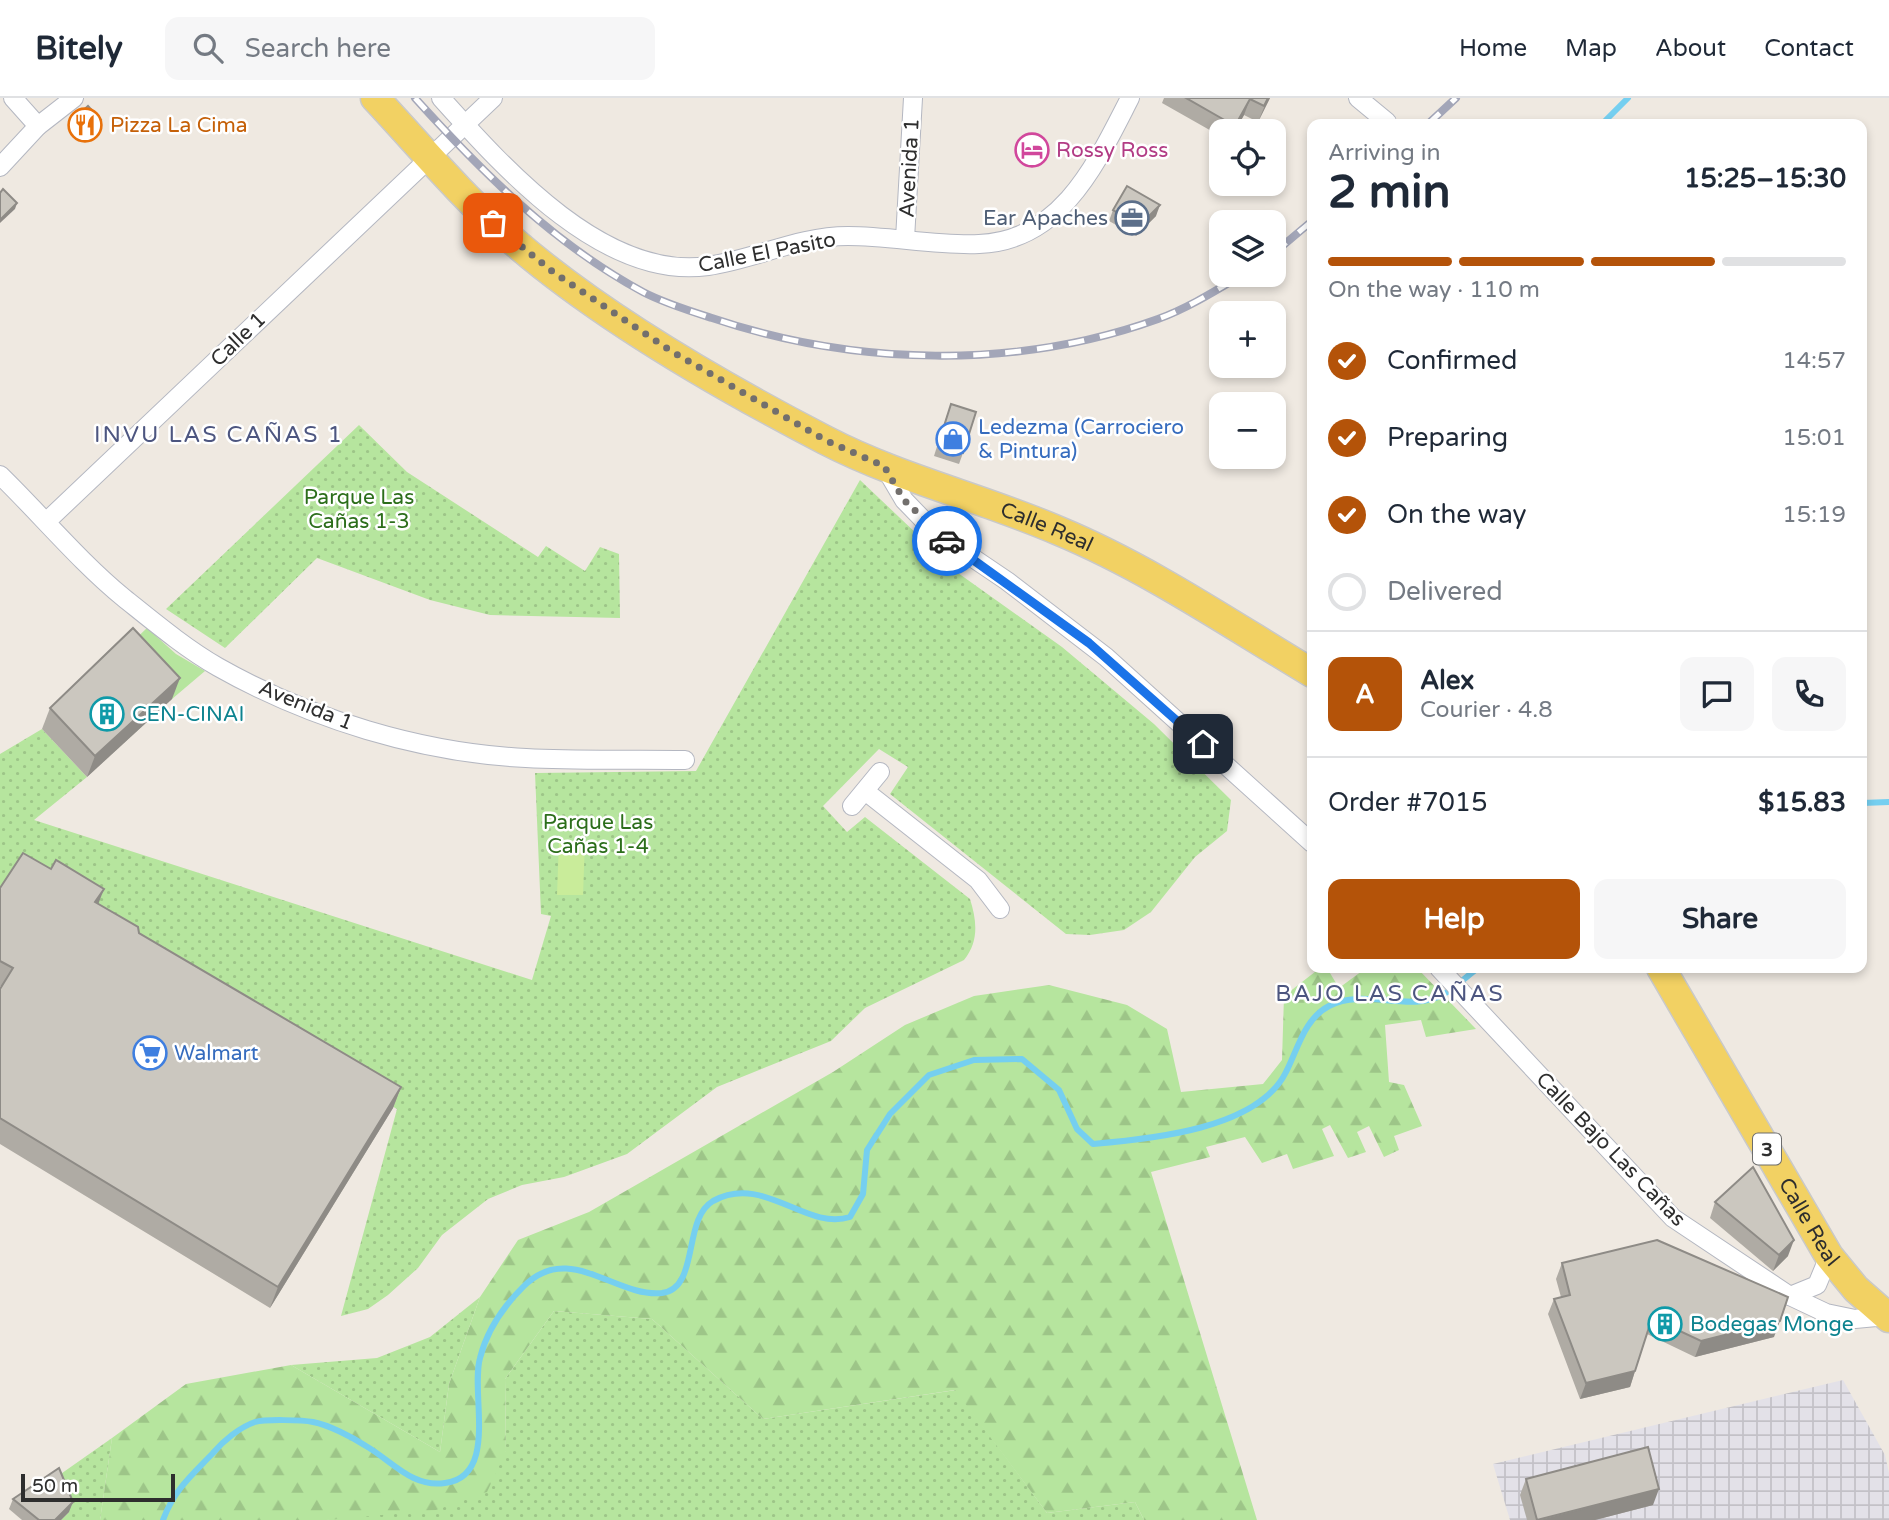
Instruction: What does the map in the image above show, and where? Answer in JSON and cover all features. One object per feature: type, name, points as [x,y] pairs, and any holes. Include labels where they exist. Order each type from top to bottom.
[{"type":"main road","name":"Calle Real","points":[[376,98],[511,239],[605,309],[827,441],[884,466],[1059,531],[1122,561],[1307,670]]},
{"type":"main road","name":"Calle Real","points":[[1664,973],[1829,1256],[1856,1289],[1888,1317]]},
{"type":"street","points":[[13,98],[38,126]]},
{"type":"street","points":[[0,167],[38,126],[74,98]]},
{"type":"street","name":"Calle El Pasito","points":[[441,98],[512,173],[571,222],[618,250],[652,263],[707,266],[812,239],[846,236],[980,244],[1010,240],[1041,226],[1076,191],[1130,98]]},
{"type":"street","name":"Calle 1","points":[[47,521],[493,98]]},
{"type":"street","name":"Avenida 1","points":[[905,239],[913,98]]},
{"type":"street","points":[[1358,98],[1383,119]]},
{"type":"street","points":[[884,466],[904,500],[936,533],[1035,602],[1106,657],[1307,838]]},
{"type":"street","name":"Avenida 1","points":[[0,475],[121,596],[218,666],[284,699],[345,723],[402,739],[525,758],[685,760]]},
{"type":"street","points":[[852,806],[880,772]]},
{"type":"street","points":[[864,791],[978,880],[1000,909]]},
{"type":"street","name":"Calle Bajo Las Cañas","points":[[1444,973],[1672,1218],[1790,1296],[1826,1313],[1856,1319],[1888,1317]]},
{"type":"street","points":[[1790,1296],[1817,1285],[1829,1256]]},
{"type":"shaded area","points":[[1843,1380],[1885,1455],[1889,1473],[1889,1520],[1510,1520],[1493,1464]]},
{"type":"green space","name":"Parque Las Cañas 1-3","points":[[359,425],[407,472],[538,557],[546,546],[585,571],[600,547],[619,554],[620,618],[490,615],[430,600],[317,558],[225,648],[166,609]]},
{"type":"green space","name":"Parque Las Cañas 1-4","points":[[860,480],[958,573],[1062,647],[1154,724],[1231,800],[1227,831],[1195,857],[1151,912],[1124,930],[1090,935],[1066,934],[890,794],[908,767],[879,749],[823,806],[847,832],[865,817],[970,899],[975,931],[972,946],[964,960],[865,1008],[831,1041],[717,1087],[627,1154],[564,1177],[522,1185],[488,1199],[442,1235],[418,1268],[388,1295],[368,1309],[341,1316],[397,1109],[131,954],[0,897],[0,754],[42,729],[87,777],[34,820],[532,980],[551,916],[541,914],[535,773],[696,771]]},
{"type":"green space","points":[[147,628],[176,654],[205,671],[172,699],[125,649]]},
{"type":"green space","points":[[559,841],[585,841],[583,895],[557,895]]},
{"type":"green space","points":[[1314,973],[1330,973],[1339,988],[1359,973],[1422,973],[1476,1029],[1426,1037],[1421,1020],[1385,1025],[1389,1082],[1404,1085],[1422,1126],[1394,1136],[1399,1150],[1384,1157],[1369,1126],[1357,1132],[1366,1152],[1348,1158],[1330,1125],[1322,1129],[1334,1156],[1293,1169],[1287,1154],[1262,1163],[1245,1137],[1206,1147],[1210,1157],[1151,1172],[1257,1520],[1144,1520],[1135,1502],[1047,1513],[955,1390],[763,1419],[652,1319],[554,1311],[505,1379],[506,1451],[487,1492],[436,1510],[327,1520],[100,1520],[112,1438],[186,1384],[291,1365],[440,1452],[449,1384],[480,1297],[518,1240],[589,1212],[833,1072],[905,1025],[974,996],[1049,985],[1127,1005],[1167,1029],[1181,1092],[1263,1084],[1282,1060],[1284,996]]},
{"type":"green space","points":[[480,1297],[449,1384],[440,1452],[291,1365],[377,1358],[430,1337]]},
{"type":"green space","points":[[554,1311],[652,1319],[763,1419],[956,1390],[1047,1513],[1135,1502],[1144,1520],[327,1520],[506,1451],[505,1379]]},
{"type":"green space","points":[[112,1438],[100,1520],[61,1520],[69,1512],[55,1478]]},
{"type":"building","points":[[1186,98],[1268,98],[1264,106],[1250,99],[1239,119],[1223,119]]},
{"type":"building","name":"Pizza La Cima","points":[[88,106],[101,120],[87,133],[74,119]]},
{"type":"building","points":[[1127,186],[1160,205],[1140,225],[1113,210]]},
{"type":"building","points":[[3,189],[17,203],[0,220],[0,193]]},
{"type":"building","name":"Ledezma (Carrociero & Pintura)","points":[[951,404],[976,412],[963,453],[938,445]]},
{"type":"building","name":"CEN-CINAI","points":[[133,628],[180,678],[95,756],[50,708]]},
{"type":"building","name":"Walmart","points":[[23,853],[51,869],[56,860],[104,889],[95,902],[138,927],[139,933],[401,1087],[278,1287],[0,1118],[0,989],[13,968],[0,961],[0,888]]},
{"type":"building","points":[[1753,1167],[1794,1240],[1779,1255],[1715,1202]]},
{"type":"building","name":"Bodegas Monge","points":[[1657,1240],[1788,1297],[1780,1321],[1701,1341],[1652,1318],[1635,1371],[1586,1383],[1554,1299],[1570,1295],[1562,1263]]},
{"type":"building","points":[[1648,1447],[1659,1489],[1537,1520],[1526,1479]]},
{"type":"building","points":[[59,1468],[73,1502],[55,1520],[39,1520],[13,1499]]},
{"type":"waterway","points":[[1607,119],[1628,98]]},
{"type":"waterway","points":[[1867,803],[1889,802]]},
{"type":"waterway","points":[[163,1520],[178,1492],[217,1448],[249,1424],[260,1421],[301,1421],[326,1426],[376,1452],[403,1472],[422,1481],[445,1483],[462,1477],[472,1465],[477,1450],[478,1373],[483,1348],[497,1320],[523,1287],[540,1274],[558,1269],[592,1274],[644,1292],[662,1293],[674,1288],[682,1279],[687,1266],[697,1222],[703,1210],[713,1201],[732,1194],[767,1197],[817,1216],[833,1219],[850,1217],[863,1194],[867,1150],[890,1114],[929,1075],[974,1060],[1022,1059],[1059,1090],[1077,1129],[1093,1144],[1172,1134],[1228,1119],[1252,1107],[1272,1091],[1286,1072],[1313,1019],[1329,1006],[1357,999],[1402,1002],[1431,999],[1444,994],[1471,973]]},
{"type":"railway","points":[[415,98],[466,153],[521,205],[579,252],[610,273],[668,303],[766,334],[822,346],[878,353],[935,356],[992,354],[1049,347],[1104,336],[1158,319],[1221,287]]},
{"type":"railway","points":[[1433,119],[1456,98]]},
{"type":"railway","points":[[1286,243],[1307,225]]},
{"type":"way so far","points":[[493,223],[553,272],[671,351],[827,441],[884,466],[904,500],[947,541]]},
{"type":"place","name":"Pizza La Cima","points":[[85,125]]},
{"type":"place","name":"Rossy Ross","points":[[1032,150]]},
{"type":"place","name":"Ear Apaches","points":[[1132,218]]},
{"type":"place","name":"Ledezma (Carrociero & Pintura)","points":[[953,439]]},
{"type":"place","name":"CEN-CINAI","points":[[107,714]]},
{"type":"place","name":"Walmart","points":[[150,1053]]},
{"type":"place","name":"Bodegas Monge","points":[[1665,1324]]},
{"type":"district","name":"INVU LAS CAÑAS 1","points":[[219,434]]},
{"type":"district","name":"BAJO LAS CAÑAS","points":[[1390,993]]},
{"type":"route","points":[[947,541],[1055,616],[1106,657],[1203,744]]}]
